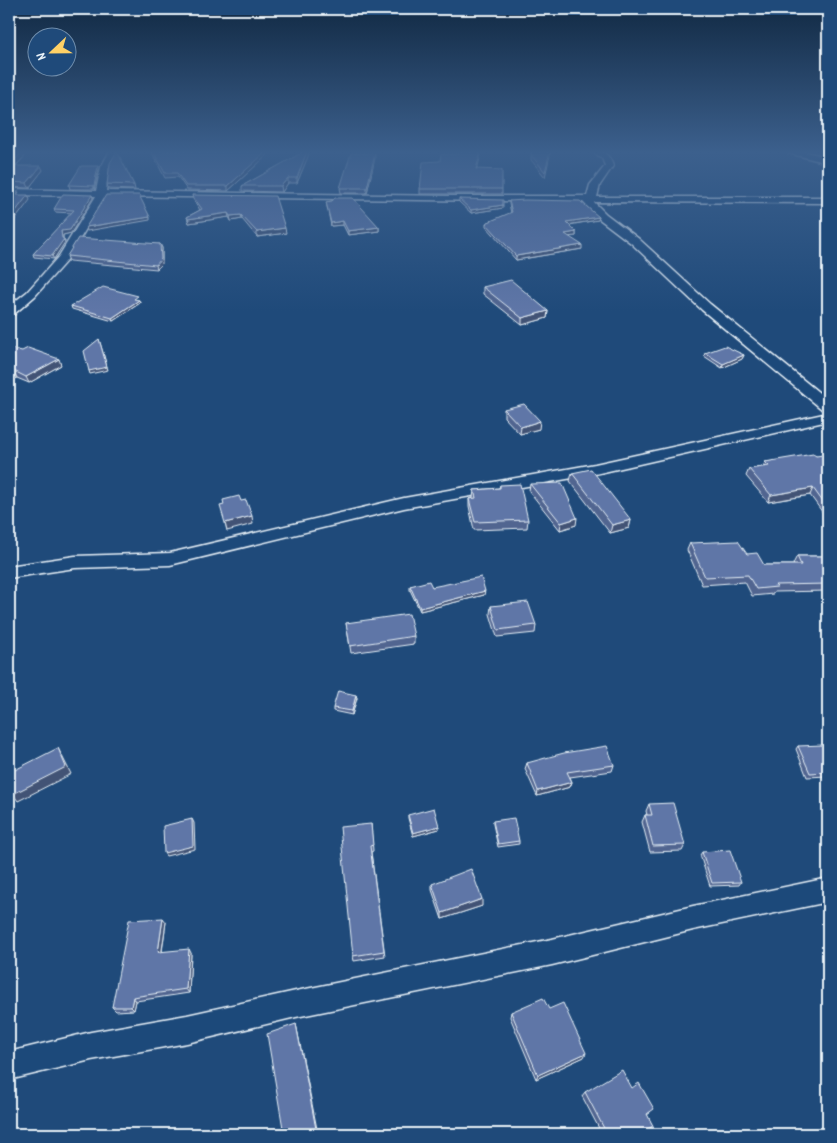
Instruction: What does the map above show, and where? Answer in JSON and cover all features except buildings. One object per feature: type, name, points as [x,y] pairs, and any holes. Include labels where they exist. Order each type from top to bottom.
[{"type":"street","points":[[9,312],[31,294],[55,269],[97,204]]},
{"type":"street","points":[[593,204],[602,216],[635,241],[706,307],[828,407]]},
{"type":"street","points":[[9,572],[75,562],[170,559],[404,503],[595,469],[828,417]]},
{"type":"street","points":[[9,1066],[91,1046],[187,1029],[306,1002],[552,952],[693,918],[828,890]]}]
